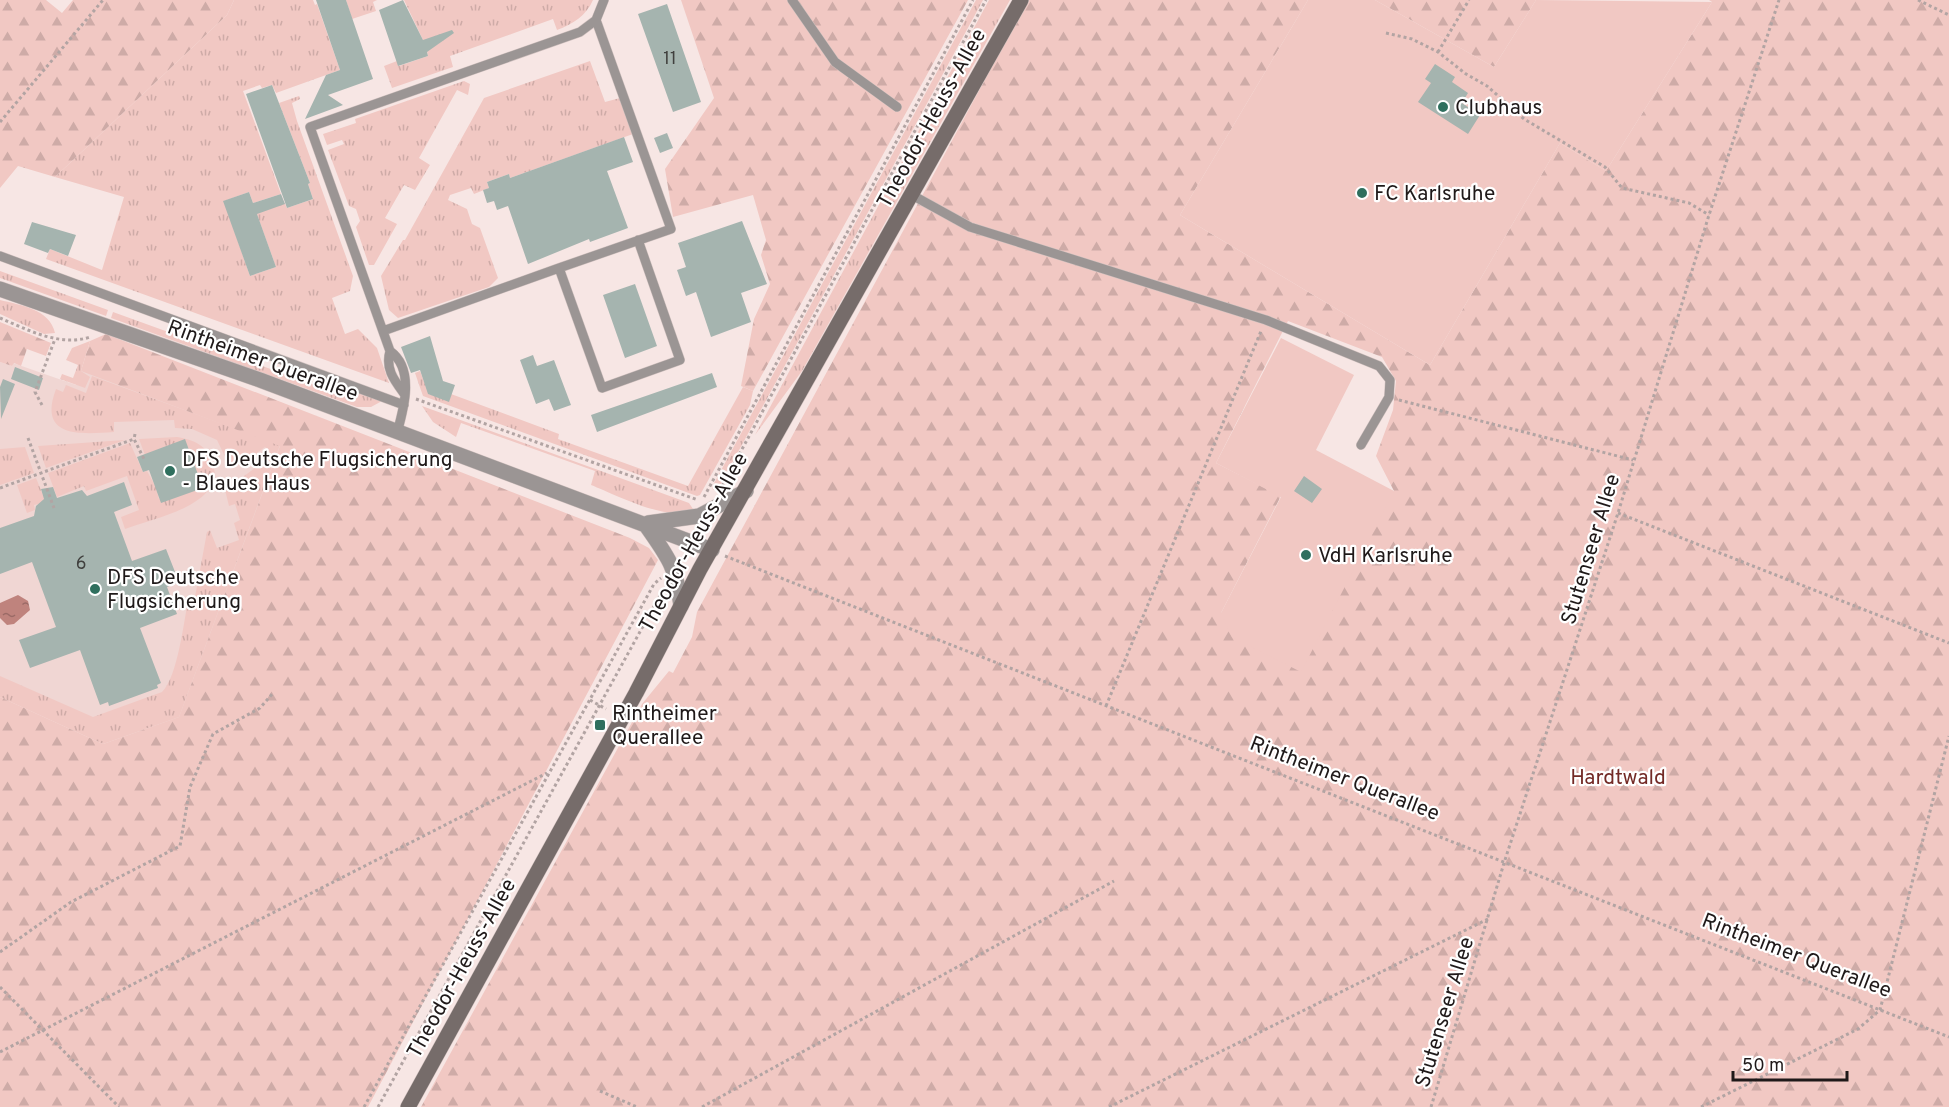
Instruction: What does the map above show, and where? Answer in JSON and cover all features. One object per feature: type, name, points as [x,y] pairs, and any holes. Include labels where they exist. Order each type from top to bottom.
[{"type":"main road","name":"Theodor-Heuss-Allee","points":[[408,1107],[681,606],[719,553],[746,491],[1021,0]]},
{"type":"street","name":"Rintheimer Querallee","points":[[0,289],[260,380],[719,553]]},
{"type":"street","points":[[681,606],[670,558],[645,524],[699,516],[746,491]]},
{"type":"lane","points":[[397,433],[404,405],[406,377],[399,357],[390,351],[310,127],[580,32],[596,20],[604,0]]},
{"type":"lane","points":[[792,0],[835,62],[897,107]]},
{"type":"lane","points":[[383,331],[671,229],[596,20]]},
{"type":"lane","points":[[912,195],[970,227],[1266,320],[1379,366],[1390,380],[1389,397],[1361,445]]},
{"type":"lane","points":[[559,268],[602,388],[680,360],[638,240]]},
{"type":"lane","points":[[0,256],[404,405]]},
{"type":"path","points":[[0,122],[103,0]]},
{"type":"path","points":[[711,496],[702,502],[709,485],[972,0]]},
{"type":"path","points":[[720,490],[986,0]]},
{"type":"path","points":[[1438,52],[1469,0]]},
{"type":"path","name":"Stutenseer Allee","points":[[1431,1107],[1504,863],[1618,513],[1709,215],[1779,0]]},
{"type":"path","points":[[1918,0],[1949,15]]},
{"type":"path","points":[[1386,33],[1413,39],[1438,52],[1487,86],[1524,119],[1605,166],[1623,188],[1689,203],[1709,215]]},
{"type":"path","points":[[0,318],[55,339],[66,340]]},
{"type":"path","points":[[1106,706],[1266,320]]},
{"type":"path","points":[[42,405],[35,392],[55,339]]},
{"type":"path","points":[[1389,397],[1633,460]]},
{"type":"path","points":[[135,434],[134,440],[144,459]]},
{"type":"path","points":[[28,438],[54,508]]},
{"type":"path","points":[[0,488],[134,440]]},
{"type":"path","points":[[1618,513],[1949,643]]},
{"type":"path","name":"Rintheimer Querallee","points":[[719,553],[1949,1038]]},
{"type":"path","points":[[378,1107],[674,568]]},
{"type":"path","points":[[364,1107],[650,592]]},
{"type":"path","points":[[0,952],[70,902],[180,846],[190,787],[213,734],[260,708],[273,693]]},
{"type":"path","points":[[589,700],[606,709]]},
{"type":"path","points":[[1701,1107],[1857,1029],[1880,1010],[1949,736]]},
{"type":"path","points":[[0,1052],[548,772]]},
{"type":"path","points":[[702,1107],[1114,881]]},
{"type":"path","points":[[1110,1107],[1488,919]]},
{"type":"path","points":[[0,987],[119,1107]]},
{"type":"path","points":[[600,1090],[637,1107]]},
{"type":"shaded area","points":[[0,362],[12,366],[13,363],[76,385],[83,366],[287,442],[186,715],[103,744],[0,697]]},
{"type":"green space","points":[[0,0],[46,0],[62,13],[73,0],[234,0],[227,15],[55,177],[18,166],[0,188]]},
{"type":"green space","points":[[234,0],[313,0],[315,5],[317,4],[340,70],[276,93],[272,85],[262,88],[260,85],[243,91],[281,194],[253,203],[249,192],[224,201],[250,276],[276,267],[255,209],[273,208],[272,204],[283,200],[287,208],[313,199],[308,184],[310,183],[279,103],[299,96],[300,99],[292,103],[297,121],[353,276],[350,291],[332,298],[345,334],[358,329],[377,348],[389,383],[46,259],[50,249],[102,270],[124,197],[55,177],[227,15]]},
{"type":"green space","points":[[346,0],[377,0],[373,2],[376,11],[352,19]]},
{"type":"green space","points":[[404,0],[593,0],[583,15],[563,28],[557,30],[553,19],[450,56],[453,67],[392,88],[384,66],[397,61],[399,66],[428,56],[427,51],[439,43],[423,40]]},
{"type":"green space","points":[[681,0],[968,0],[753,391],[741,386],[754,319],[770,284],[761,255],[766,240],[753,195],[673,217],[665,169],[714,98]]},
{"type":"green space","points":[[976,0],[983,0],[718,489],[713,490],[712,487]]},
{"type":"green space","points":[[989,0],[1010,0],[802,371],[755,435]]},
{"type":"green space","name":"Hardtwald","points":[[1028,0],[1308,0],[1180,215],[1430,365],[1560,143],[1606,171],[1712,2],[1709,0],[1949,0],[1949,1107],[421,1107],[642,704],[669,671],[673,673],[692,637],[697,612]],"holes":[[[1288,321],[1382,357],[1396,381],[1393,410],[1376,456],[1394,491],[1221,613],[1281,496],[1216,463]]]},
{"type":"green space","name":"FC Karlsruhe","points":[[1308,0],[1375,0],[1494,67],[1536,0],[1712,2],[1606,171],[1560,143],[1430,365],[1180,215]]},
{"type":"green space","points":[[1375,0],[1536,0],[1494,67]]},
{"type":"green space","points":[[590,61],[605,102],[620,98],[633,134],[510,178],[509,174],[487,182],[489,188],[474,194],[471,188],[450,195],[448,200],[467,209],[472,224],[480,228],[498,278],[489,287],[398,318],[389,310],[381,276],[405,240],[484,98]]},
{"type":"green space","points":[[464,81],[470,84],[468,95],[457,90],[419,158],[430,165],[415,190],[404,185],[385,218],[397,224],[374,265],[369,265],[356,227],[360,221],[356,209],[349,206],[328,150],[344,144],[342,140],[327,145],[323,134],[356,123],[355,119]]},
{"type":"green space","points":[[0,271],[108,310],[106,316],[0,278]]},
{"type":"green space","points":[[0,300],[25,306],[41,313],[52,325],[55,333],[44,334],[0,314]]},
{"type":"green space","points":[[113,312],[348,397],[357,392],[382,401],[371,407],[357,407],[111,318]]},
{"type":"green space","points":[[0,322],[51,343],[46,356],[27,349],[21,366],[0,362]]},
{"type":"green space","points":[[106,334],[630,538],[649,548],[658,560],[368,1107],[0,1107],[0,697],[103,744],[179,717],[280,446],[81,371],[90,341]]},
{"type":"green space","name":"VdH Karlsruhe","points":[[1281,338],[1354,375],[1316,450],[1394,491],[1301,672],[1232,637],[1221,613],[1281,497],[1216,463]]},
{"type":"green space","points":[[90,341],[81,371],[90,377],[85,388],[60,379],[62,374],[73,378],[78,365],[66,360],[72,348]]},
{"type":"green space","points":[[420,371],[429,394],[449,401],[451,394],[559,434],[558,439],[688,486],[743,387],[753,391],[750,405],[700,495],[697,496],[423,396],[415,373]]},
{"type":"green space","points":[[92,376],[280,445],[179,717],[103,744],[0,697],[0,676],[93,717],[162,692],[168,685],[176,661],[189,596],[195,597],[207,532],[210,530],[217,548],[239,540],[234,523],[240,520],[235,504],[229,506],[225,490],[270,457],[270,452],[265,447],[240,465],[228,463],[217,440],[192,429],[175,428],[174,420],[114,422],[114,432],[89,433],[66,430],[58,425],[53,417],[52,405],[56,389],[63,392],[66,385],[86,393]]},
{"type":"green space","points":[[422,406],[689,503],[693,509],[683,513],[671,513],[628,501],[591,485],[595,471],[461,423],[456,437],[433,422]]},
{"type":"green space","points":[[177,437],[199,444],[213,463],[214,477],[209,489],[185,508],[125,529],[121,517],[139,510],[127,476],[86,491],[84,486],[57,497],[48,473],[130,443],[143,472],[147,471],[156,487],[159,499],[197,485],[146,458],[139,439]]},
{"type":"green space","points":[[125,440],[46,468],[38,446]]},
{"type":"green space","points":[[25,447],[34,473],[0,485],[0,449]]},
{"type":"green space","points":[[36,478],[47,505],[40,508],[38,504],[34,505],[35,510],[27,513],[17,485]]},
{"type":"water","points":[[18,595],[28,601],[30,610],[14,624],[7,625],[0,618],[0,603]]},
{"type":"building","points":[[316,0],[346,0],[373,79],[328,95],[343,105],[305,119],[326,75],[340,70]]},
{"type":"building","points":[[403,0],[423,40],[452,30],[454,33],[427,52],[428,56],[398,66],[379,10]]},
{"type":"building","points":[[667,4],[701,102],[673,112],[638,14]]},
{"type":"building","points":[[1435,64],[1455,77],[1452,82],[1468,93],[1462,103],[1480,115],[1468,134],[1418,102],[1431,83],[1425,79]]},
{"type":"building","points":[[272,85],[310,183],[308,184],[313,199],[287,208],[246,94]]},
{"type":"building","points":[[667,133],[673,148],[660,153],[654,138]]},
{"type":"building","points":[[624,137],[633,162],[607,171],[628,228],[590,242],[589,239],[528,264],[508,206],[497,210],[494,201],[487,203],[483,190],[489,188],[487,182],[509,174],[510,178]]},
{"type":"building","points":[[249,192],[253,203],[281,194],[285,204],[257,214],[276,267],[250,276],[223,201]]},
{"type":"building","points":[[742,221],[767,284],[741,293],[751,322],[711,337],[696,292],[686,296],[677,270],[686,267],[678,243]]},
{"type":"building","points":[[32,222],[76,235],[68,256],[50,249],[48,253],[24,244]]},
{"type":"building","points":[[635,284],[657,346],[625,358],[603,295]]},
{"type":"building","points":[[430,336],[443,381],[455,385],[449,402],[428,394],[420,370],[411,373],[401,347]]},
{"type":"building","points":[[533,355],[537,366],[554,360],[571,405],[554,411],[549,399],[536,404],[520,360]]},
{"type":"building","points":[[15,367],[43,378],[39,390],[11,379]]},
{"type":"building","points":[[712,373],[717,387],[597,432],[591,415]]},
{"type":"building","points":[[3,379],[15,384],[1,419],[0,387]]},
{"type":"building","name":"DFS Deutsche Flugsicherung - Blaues Haus","points":[[185,439],[203,488],[161,503],[149,470],[143,472],[137,457]]},
{"type":"building","points":[[1304,476],[1322,489],[1312,503],[1294,491]]},
{"type":"building","points":[[124,482],[132,505],[114,512],[132,561],[166,549],[179,582],[167,587],[177,614],[140,628],[161,683],[157,685],[158,688],[109,706],[108,702],[100,705],[80,650],[30,668],[19,640],[56,627],[32,562],[0,574],[0,528],[34,516],[36,506],[44,499],[41,489],[53,487],[57,498],[82,490],[87,496]]},
{"type":"place","name":"Clubhaus","points":[[1443,107]]},
{"type":"place","name":"FC Karlsruhe","points":[[1362,193]]},
{"type":"place","name":"DFS Deutsche Flugsicherung - Blaues Haus","points":[[170,471]]},
{"type":"place","name":"VdH Karlsruhe","points":[[1306,555]]},
{"type":"place","name":"DFS Deutsche Flugsicherung","points":[[95,589]]},
{"type":"place","name":"Rintheimer Querallee","points":[[600,725]]}]
